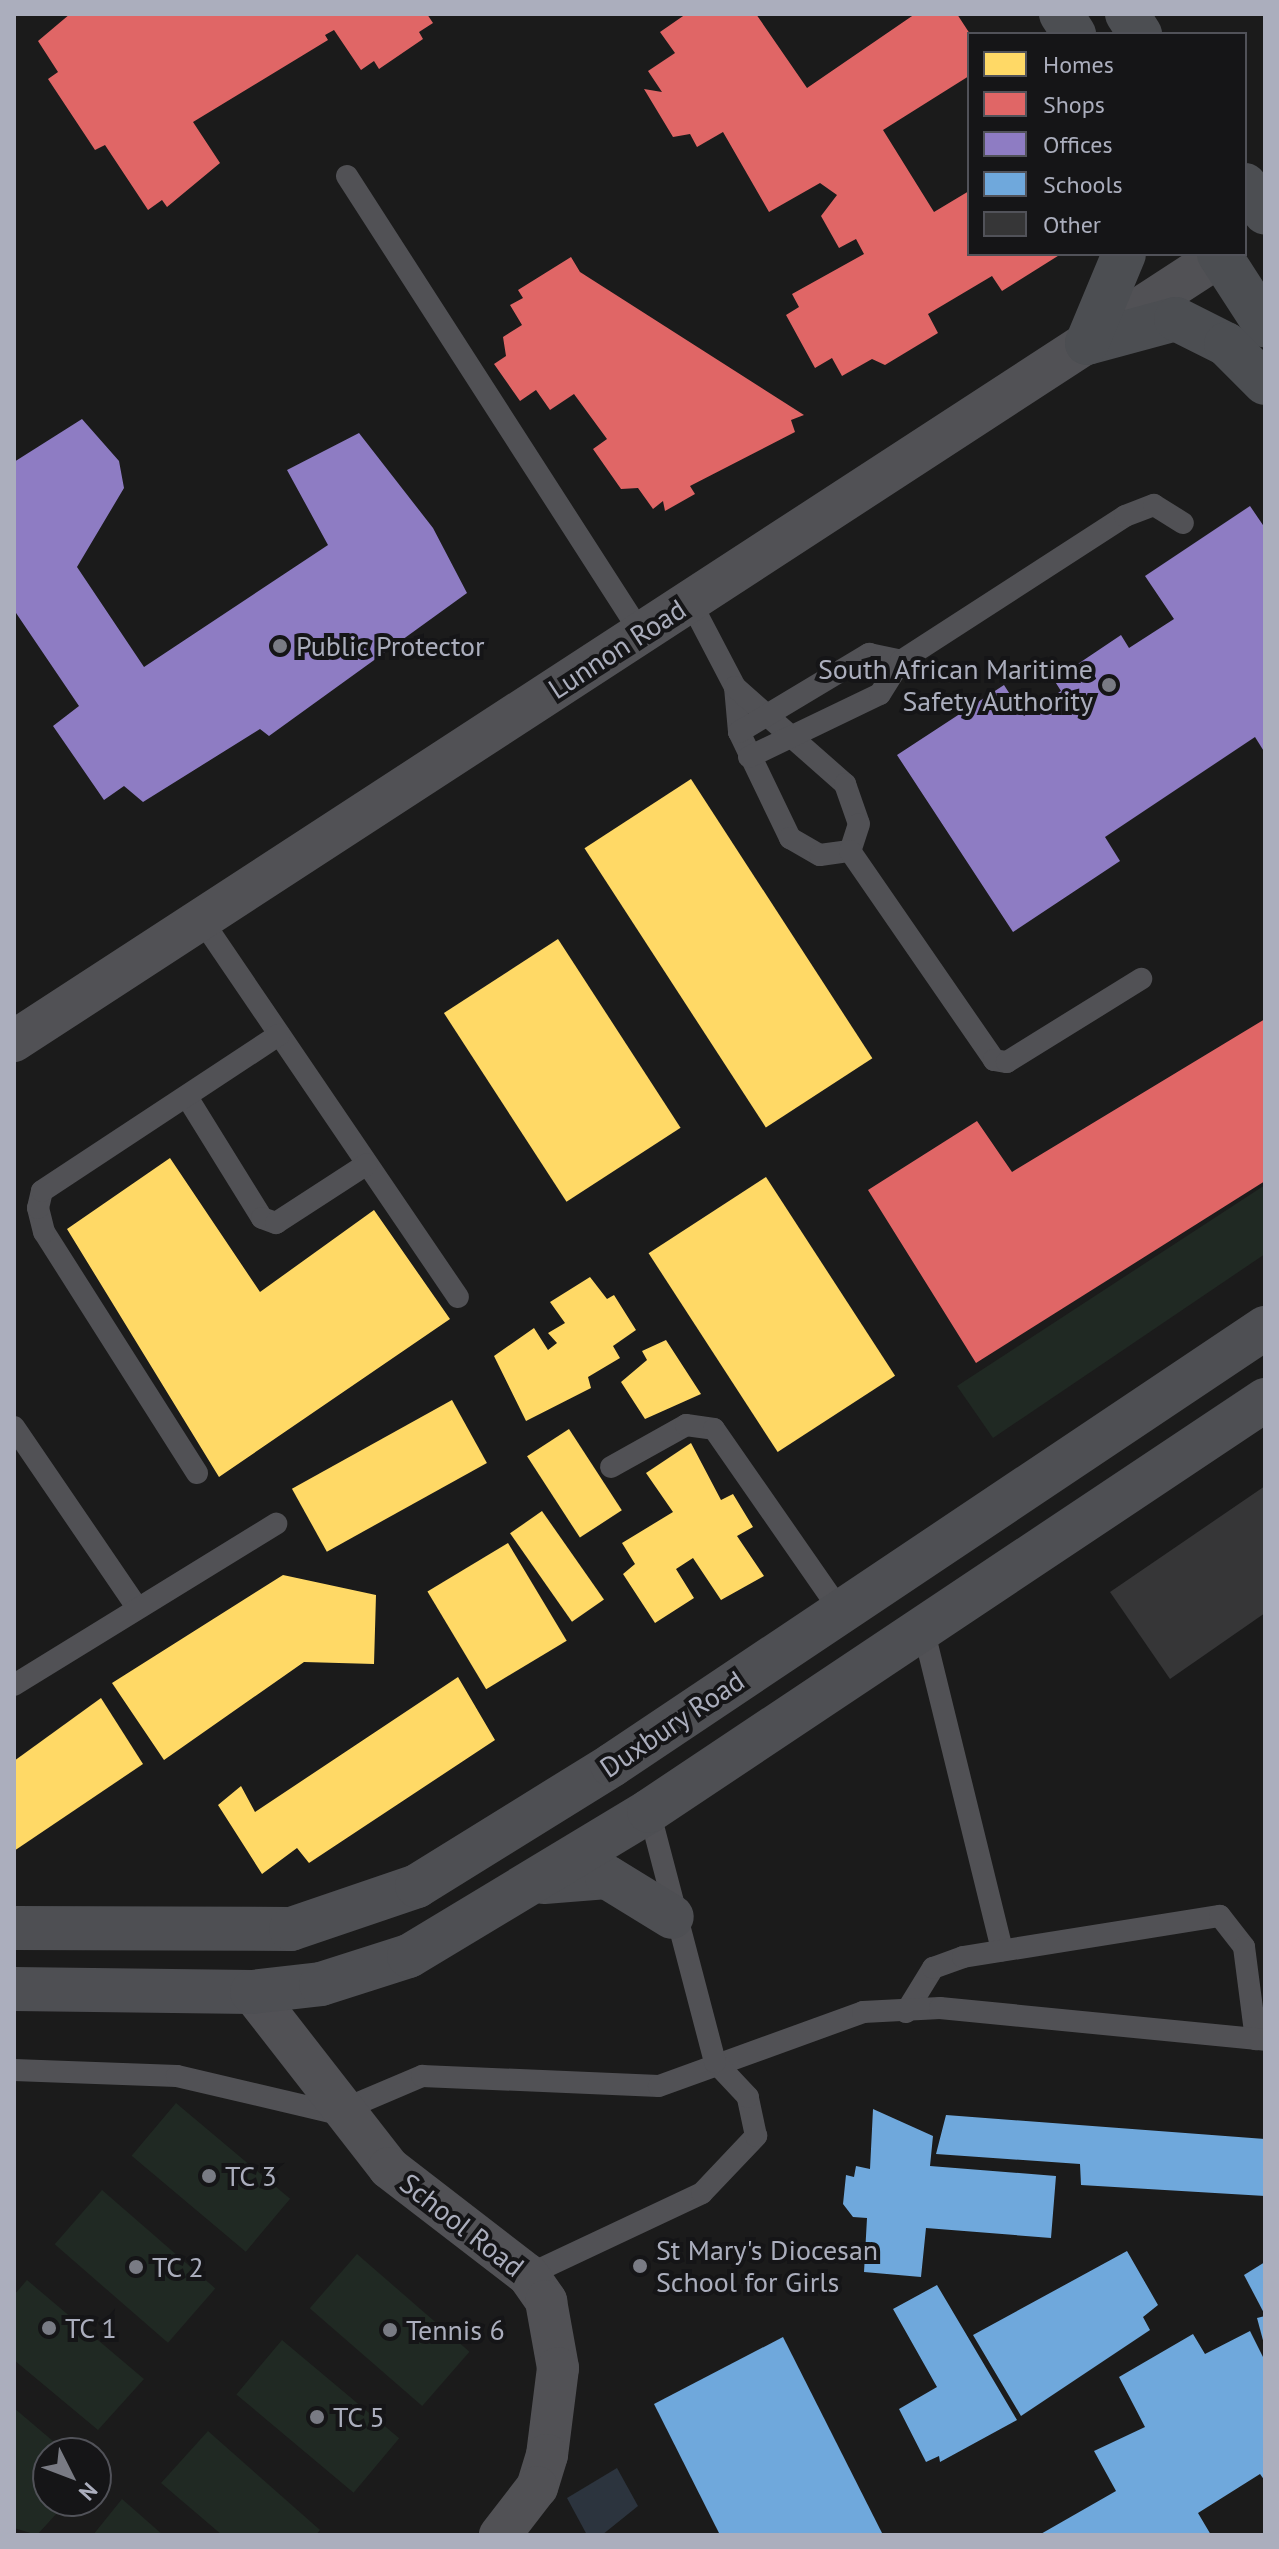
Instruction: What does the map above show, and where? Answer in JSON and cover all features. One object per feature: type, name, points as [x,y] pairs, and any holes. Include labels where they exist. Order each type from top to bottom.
[{"type":"main road","points":[[1062,14],[1073,32]]},
{"type":"main road","points":[[1127,14],[1139,32]]},
{"type":"main road","points":[[1247,188],[1265,213]]},
{"type":"main road","points":[[1087,343],[1123,256]]},
{"type":"main road","points":[[1220,256],[1265,325]]},
{"type":"main road","points":[[1087,343],[1176,319],[1226,344],[1265,383]]},
{"type":"main road","name":"Duxbury Road","points":[[14,1928],[291,1929],[417,1886],[842,1613],[1265,1328]]},
{"type":"main road","name":"Duxbury Road","points":[[14,1989],[252,1992],[366,1974],[444,1938],[649,1811],[1265,1400]]},
{"type":"main road","points":[[417,1886],[469,1877],[591,1806],[649,1811],[700,1725],[792,1645]]},
{"type":"main road","points":[[530,1885],[607,1877],[672,1917]]},
{"type":"street","name":"Lunnon Road","points":[[14,1041],[1218,256]]},
{"type":"street","name":"School Road","points":[[252,1992],[338,2111],[389,2168],[528,2275],[556,2332],[555,2404],[537,2487],[500,2535]]},
{"type":"lane","points":[[347,176],[641,633]]},
{"type":"lane","points":[[749,757],[793,732],[880,694],[901,661],[1125,516],[1154,505],[1183,523]]},
{"type":"lane","points":[[690,601],[735,687],[739,732],[790,838],[820,855],[850,851]]},
{"type":"lane","points":[[739,732],[869,654],[901,661]]},
{"type":"lane","points":[[735,687],[793,732],[855,802],[859,824],[850,851]]},
{"type":"lane","points":[[850,851],[994,1060],[1007,1062],[1141,979]]},
{"type":"lane","points":[[201,919],[458,1297]]},
{"type":"lane","points":[[197,1473],[44,1232],[38,1208],[42,1191],[279,1035]]},
{"type":"lane","points":[[187,1097],[262,1218],[276,1223],[367,1164]]},
{"type":"lane","points":[[611,1467],[686,1425],[714,1429],[842,1613]]},
{"type":"lane","points":[[14,1427],[137,1607]]},
{"type":"lane","points":[[14,1685],[276,1524]]},
{"type":"lane","points":[[923,1628],[1002,1950]]},
{"type":"lane","points":[[528,2275],[702,2193],[720,2168],[748,2153],[756,2136],[748,2097],[715,2062],[672,1917],[649,1811]]},
{"type":"lane","points":[[14,2070],[177,2076],[316,2112],[338,2111],[422,2076],[644,2088],[831,2019],[906,2012],[940,2008],[1261,2040],[1244,1947],[1220,1916],[1002,1950],[933,1968],[906,2012]]},
{"type":"shaded area","points":[[1265,1185],[1265,1254],[993,1438],[957,1386]]},
{"type":"shaded area","name":"TC 3","points":[[176,2103],[290,2199],[246,2252],[132,2156]]},
{"type":"shaded area","name":"TC 2","points":[[102,2190],[215,2288],[168,2343],[55,2244]]},
{"type":"shaded area","name":"Tennis 6","points":[[357,2254],[469,2352],[422,2406],[310,2308]]},
{"type":"shaded area","name":"TC 1","points":[[27,2280],[144,2379],[98,2430],[14,2360],[14,2295]]},
{"type":"shaded area","name":"TC 5","points":[[282,2340],[399,2438],[354,2493],[236,2394]]},
{"type":"shaded area","points":[[14,2408],[48,2437],[32,2437],[32,2517],[53,2517],[37,2535],[14,2528]]},
{"type":"shaded area","points":[[208,2431],[320,2530],[316,2535],[222,2535],[161,2483]]},
{"type":"shaded area","points":[[617,2468],[638,2506],[602,2535],[587,2535],[567,2498]]},
{"type":"shaded area","points":[[122,2499],[163,2535],[93,2535],[108,2517],[112,2517],[112,2511]]},
{"type":"building: Homes","points":[[691,779],[872,1058],[766,1127],[584,848]]},
{"type":"building: Homes","points":[[558,939],[681,1128],[566,1202],[444,1013]]},
{"type":"building: Homes","points":[[170,1158],[260,1292],[374,1210],[450,1319],[219,1477],[67,1229]]},
{"type":"building: Homes","points":[[766,1177],[895,1376],[778,1452],[649,1253]]},
{"type":"building: Homes","points":[[590,1277],[607,1299],[614,1295],[636,1330],[613,1346],[620,1358],[588,1377],[591,1388],[526,1421],[494,1356],[534,1328],[548,1350],[557,1343],[548,1333],[565,1323],[550,1302]]},
{"type":"building: Homes","points":[[666,1340],[701,1394],[645,1419],[621,1382],[647,1360],[642,1351]]},
{"type":"building: Homes","points":[[452,1400],[487,1463],[327,1552],[292,1489]]},
{"type":"building: Homes","points":[[569,1429],[622,1510],[580,1538],[527,1456]]},
{"type":"building: Homes","points":[[691,1443],[721,1500],[733,1494],[753,1527],[737,1536],[764,1576],[721,1600],[693,1558],[676,1569],[694,1598],[655,1623],[623,1574],[635,1564],[622,1543],[673,1512],[646,1473]]},
{"type":"building: Homes","points":[[542,1511],[604,1599],[572,1622],[510,1533]]},
{"type":"building: Homes","points":[[508,1543],[567,1641],[486,1689],[427,1591]]},
{"type":"building: Homes","points":[[283,1575],[376,1595],[374,1664],[304,1662],[164,1760],[112,1683]]},
{"type":"building: Homes","points":[[458,1677],[495,1740],[309,1863],[297,1848],[262,1874],[218,1805],[241,1786],[255,1812]]},
{"type":"building: Homes","points":[[101,1698],[143,1764],[14,1851],[14,1761]]},
{"type":"building: Shops","points":[[70,14],[427,14],[433,23],[419,32],[423,39],[379,69],[374,61],[361,70],[334,30],[325,35],[328,40],[193,122],[220,163],[167,207],[162,200],[148,210],[105,145],[95,150],[48,79],[58,72],[38,41]]},
{"type":"building: Shops","points":[[686,14],[756,14],[807,88],[915,14],[957,14],[969,32],[967,77],[883,130],[934,212],[967,192],[967,256],[1058,256],[1002,291],[992,276],[928,314],[938,333],[885,365],[872,359],[842,376],[832,358],[815,368],[786,315],[799,307],[792,294],[864,254],[856,239],[839,248],[821,216],[837,195],[820,183],[769,212],[723,132],[697,147],[690,134],[673,137],[644,89],[662,92],[648,71],[675,53],[660,32]]},
{"type":"building: Shops","points":[[571,257],[580,272],[804,415],[791,420],[795,432],[690,486],[695,494],[665,511],[663,501],[653,509],[638,488],[621,489],[593,449],[607,439],[574,394],[550,410],[536,390],[520,401],[494,364],[506,356],[503,337],[522,325],[510,305],[523,298],[518,290]]},
{"type":"building: Shops","points":[[1265,1019],[1265,1181],[976,1363],[868,1190],[977,1121],[1012,1172]]},
{"type":"building: Offices","points":[[82,419],[119,461],[124,488],[77,567],[144,667],[328,545],[287,470],[359,433],[433,528],[467,593],[269,736],[260,729],[143,802],[124,786],[104,800],[53,726],[79,706],[14,610],[14,462]]},
{"type":"building: Offices","points":[[1250,506],[1265,528],[1265,753],[1255,737],[1105,837],[1120,861],[1013,932],[897,755],[1004,685],[1024,716],[1061,691],[1054,680],[1121,635],[1129,648],[1174,619],[1145,576]]},
{"type":"building: Schools","points":[[873,2109],[933,2136],[930,2166],[1056,2176],[1051,2238],[926,2228],[921,2277],[864,2272],[867,2218],[853,2217],[843,2204],[846,2175],[854,2177],[856,2166],[870,2169]]},
{"type":"building: Schools","points":[[946,2115],[1265,2139],[1265,2196],[1081,2185],[1080,2164],[936,2154]]},
{"type":"building: Schools","points":[[1127,2251],[1158,2305],[1143,2317],[1150,2330],[1021,2416],[973,2335]]},
{"type":"building: Schools","points":[[1265,2262],[1265,2315],[1244,2275]]},
{"type":"building: Schools","points":[[937,2285],[1017,2420],[940,2462],[939,2456],[926,2462],[899,2409],[937,2387],[893,2309]]},
{"type":"building: Schools","points":[[1265,2316],[1265,2344],[1264,2344],[1257,2318]]},
{"type":"building: Schools","points":[[1250,2331],[1265,2361],[1265,2481],[1260,2474],[1198,2513],[1211,2535],[1039,2535],[1116,2491],[1094,2451],[1145,2427],[1119,2377],[1193,2334],[1205,2354]]},
{"type":"building: Schools","points":[[783,2337],[883,2535],[720,2535],[654,2404]]},
{"type":"building: Other","points":[[1265,1486],[1265,1613],[1170,1679],[1110,1592]]},
{"type":"place","name":"Public Protector","points":[[280,646]]},
{"type":"place","name":"South African Maritime Safety Authority","points":[[1109,685]]},
{"type":"place","name":"TC 3","points":[[209,2176]]},
{"type":"place","name":"St Mary's Diocesan School for Girls","points":[[640,2266]]},
{"type":"place","name":"TC 2","points":[[136,2267]]},
{"type":"place","name":"TC 1","points":[[49,2328]]},
{"type":"place","name":"Tennis 6","points":[[390,2330]]},
{"type":"place","name":"TC 5","points":[[317,2417]]}]
